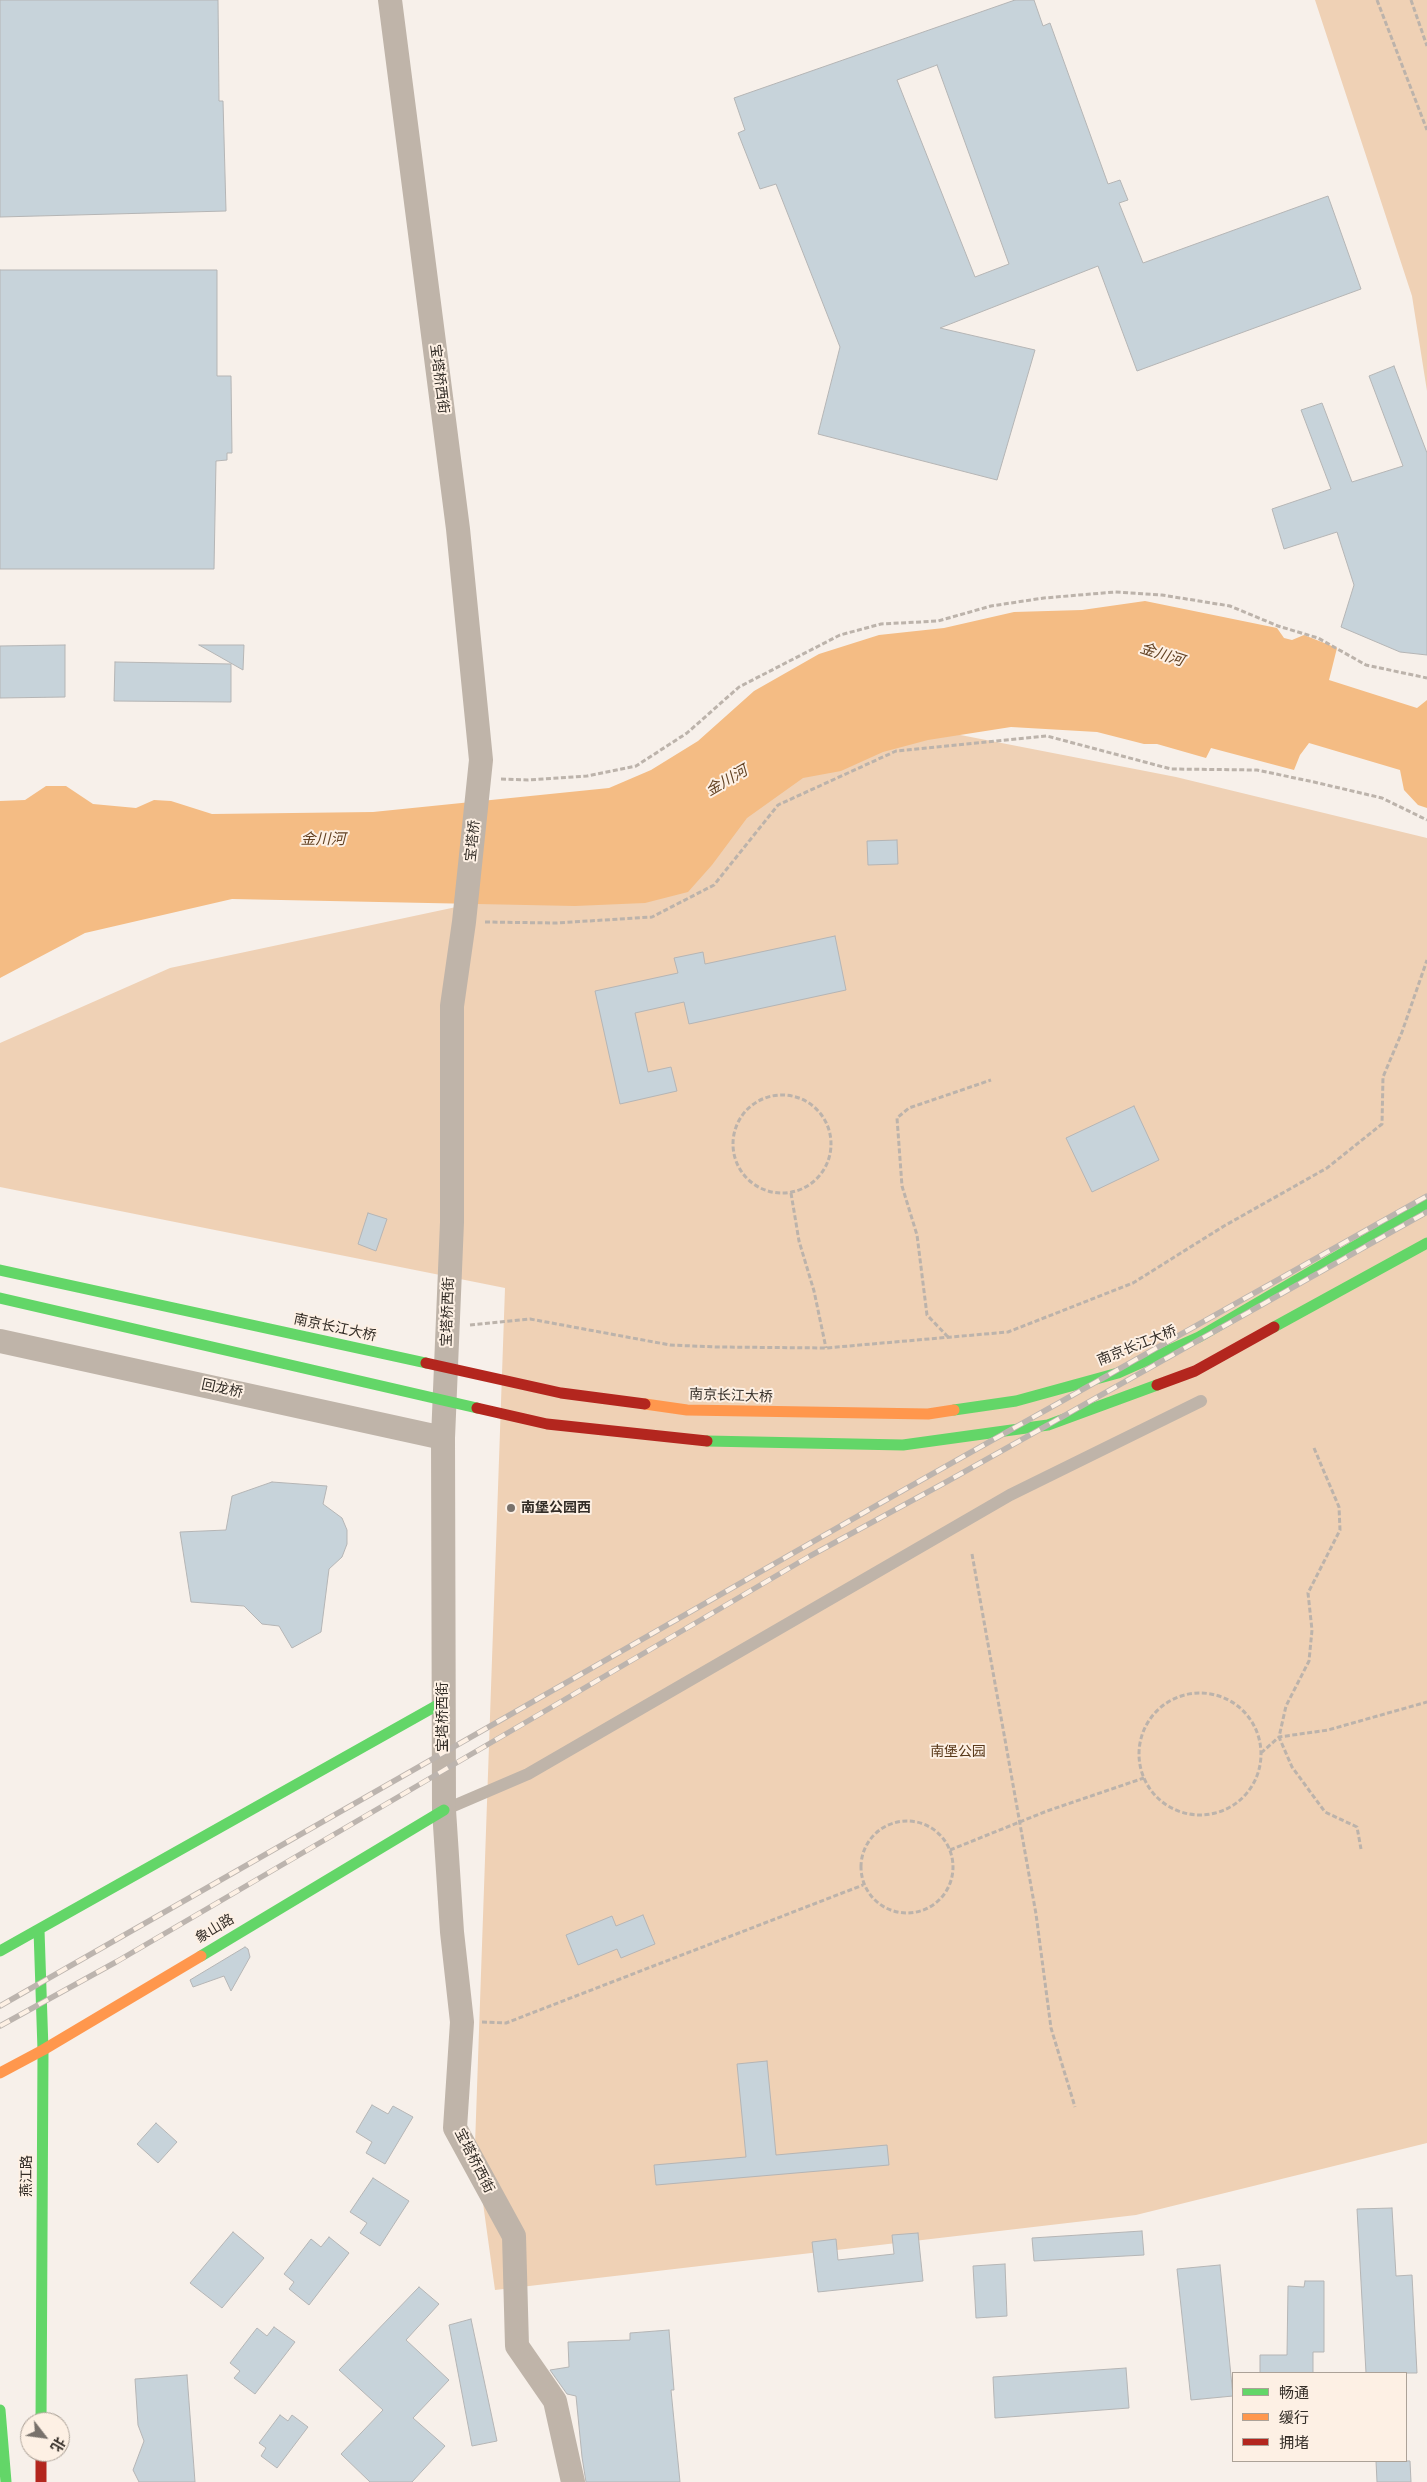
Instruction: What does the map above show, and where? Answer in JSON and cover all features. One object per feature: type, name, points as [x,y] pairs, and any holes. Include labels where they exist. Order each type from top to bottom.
[{"type":"main road","name":"南京长江大桥","points":[[0,1270],[561,1393],[687,1410],[928,1414],[1016,1401],[1118,1372],[1199,1337],[1427,1204]]},
{"type":"main road","points":[[0,1298],[548,1424],[712,1441],[903,1445],[1048,1425],[1195,1371],[1427,1243]]},
{"type":"main road","points":[[0,1951],[443,1702]]},
{"type":"main road","name":"象山路","points":[[0,2073],[43,2050],[444,1810]]},
{"type":"main road","name":"燕江路","points":[[39,1930],[43,2050],[41,2412]]},
{"type":"main road","points":[[0,2410],[6,2482]]},
{"type":"main road","points":[[41,2462],[41,2482]]},
{"type":"street","name":"宝塔桥西街","points":[[390,0],[458,529],[481,760]]},
{"type":"street","name":"宝塔桥","points":[[464,922],[481,760]]},
{"type":"street","name":"宝塔桥西街","points":[[464,922],[452,1006],[452,1222],[443,1438],[444,1810],[452,1932],[462,2022],[455,2128],[514,2236],[517,2346],[555,2401],[573,2482]]},
{"type":"street","name":"回龙桥","points":[[0,1340],[443,1438]]},
{"type":"lane","points":[[444,1810],[528,1774],[1010,1495],[1201,1401]]},
{"type":"path","points":[[1377,0],[1427,130]]},
{"type":"path","points":[[1411,0],[1427,46]]},
{"type":"path","points":[[495,778],[528,780],[587,776],[636,766],[688,733],[739,687],[840,636],[880,624],[938,621],[991,606],[1044,598],[1124,593],[1162,595],[1230,606],[1278,626],[1318,638],[1366,665],[1427,678]]},
{"type":"path","points":[[464,922],[556,923],[652,917],[714,885],[778,805],[896,751],[905,750],[1047,736],[1171,769],[1257,770],[1331,786],[1382,798],[1427,820]]},
{"type":"path","points":[[464,1326],[530,1319],[670,1345],[826,1348],[1008,1332],[1133,1283],[1224,1226],[1327,1168],[1382,1124],[1383,1077],[1402,1032],[1427,960]]},
{"type":"path","points":[[948,1337],[927,1315],[917,1235],[902,1186],[897,1118],[909,1108],[991,1080]]},
{"type":"path","points":[[784,1095],[799,1098],[813,1106],[824,1118],[830,1132],[831,1148],[827,1164],[819,1177],[806,1187],[791,1193],[775,1193],[759,1188],[746,1178],[737,1164],[733,1148],[735,1132],[741,1116],[753,1105],[768,1097],[784,1095]]},
{"type":"path","points":[[791,1193],[799,1241],[814,1291],[826,1348]]},
{"type":"path","points":[[1314,1448],[1339,1507],[1340,1530],[1308,1592],[1312,1630],[1309,1661],[1286,1706],[1279,1738],[1292,1767],[1325,1812],[1357,1826],[1361,1849]]},
{"type":"path","points":[[972,1554],[1036,1914],[1051,2028],[1075,2107]]},
{"type":"path","points":[[1197,1693],[1216,1695],[1234,1703],[1248,1716],[1258,1734],[1261,1753],[1258,1773],[1248,1792],[1232,1806],[1213,1814],[1192,1815],[1172,1809],[1155,1796],[1144,1778],[1139,1759],[1140,1740],[1148,1722],[1161,1707],[1178,1697],[1197,1693]]},
{"type":"path","points":[[1261,1753],[1279,1738],[1328,1730],[1427,1702]]},
{"type":"path","points":[[950,1850],[1020,1822],[1144,1778]]},
{"type":"path","points":[[903,1821],[925,1825],[942,1837],[950,1850],[953,1866],[951,1882],[943,1896],[931,1907],[924,1910],[900,1914],[885,1909],[872,1899],[863,1885],[860,1871],[861,1856],[872,1837],[889,1824],[903,1821]]},
{"type":"path","points":[[462,2022],[506,2023],[863,1885]]},
{"type":"green space","points":[[1315,0],[1427,0],[1427,391],[1412,296]]},
{"type":"green space","name":"南堡公园","points":[[904,724],[1176,777],[1427,838],[1427,2143],[1136,2215],[495,2290],[475,2145],[505,1288],[0,1187],[0,1043],[170,968],[536,890]]},
{"type":"water","name":"金川河","points":[[1145,601],[1277,628],[1284,638],[1292,640],[1304,635],[1337,648],[1329,680],[1417,708],[1427,700],[1427,808],[1418,805],[1404,790],[1400,770],[1309,743],[1300,755],[1294,770],[1211,748],[1206,758],[1157,744],[1144,744],[1097,732],[1011,727],[928,740],[883,752],[841,771],[803,778],[747,818],[712,865],[688,892],[645,903],[575,906],[232,899],[85,933],[0,978],[0,801],[25,800],[46,786],[66,786],[93,804],[136,808],[154,800],[171,801],[212,814],[373,812],[609,788],[651,770],[698,741],[754,691],[819,654],[879,635],[944,628],[1014,612],[1082,610]]},
{"type":"building","points":[[0,0],[218,0],[219,101],[223,101],[226,211],[0,217]]},
{"type":"building","points":[[1015,0],[1034,0],[1043,26],[1050,23],[1108,184],[1120,180],[1128,200],[1119,203],[1143,263],[1328,196],[1361,289],[1137,371],[1098,266],[940,328],[1035,350],[997,480],[818,434],[840,347],[776,184],[760,189],[738,133],[745,130],[734,98]],"holes":[[[937,65],[1009,264],[975,277],[897,80]]]},
{"type":"building","points":[[0,270],[217,270],[217,376],[231,376],[232,453],[227,453],[227,460],[216,461],[214,569],[0,569]]},
{"type":"building","points":[[1394,366],[1427,453],[1427,655],[1400,652],[1341,627],[1354,585],[1337,532],[1284,549],[1272,509],[1331,489],[1301,410],[1322,403],[1352,482],[1403,466],[1369,376]]},
{"type":"building","points":[[65,645],[65,697],[0,698],[0,646]]},
{"type":"building","points":[[199,645],[244,645],[243,670]]},
{"type":"building","points":[[115,662],[231,664],[231,702],[114,701]]},
{"type":"building","points":[[897,840],[898,864],[868,865],[867,841]]},
{"type":"building","points":[[835,936],[846,990],[689,1024],[684,1002],[635,1013],[648,1072],[671,1067],[677,1091],[620,1104],[595,991],[678,973],[674,958],[703,952],[705,964]]},
{"type":"building","points":[[1134,1106],[1159,1160],[1092,1192],[1066,1138]]},
{"type":"building","points":[[368,1213],[387,1219],[376,1251],[358,1244]]},
{"type":"building","points":[[272,1482],[327,1486],[323,1504],[342,1518],[347,1530],[347,1544],[342,1557],[329,1569],[321,1632],[292,1648],[279,1626],[262,1624],[244,1606],[191,1602],[180,1532],[226,1530],[232,1496]]},
{"type":"building","points":[[643,1915],[655,1944],[621,1958],[617,1949],[578,1965],[566,1935],[612,1916],[616,1926]]},
{"type":"building","points":[[245,1947],[248,1949],[250,1957],[231,1991],[224,1976],[193,1987],[190,1980]]},
{"type":"building","points":[[767,2061],[776,2155],[887,2145],[889,2165],[656,2185],[654,2165],[746,2157],[737,2064]]},
{"type":"building","points":[[372,2105],[388,2114],[393,2106],[413,2117],[385,2164],[366,2153],[372,2142],[356,2132]]},
{"type":"building","points":[[156,2123],[177,2142],[158,2163],[137,2144]]},
{"type":"building","points":[[373,2178],[409,2201],[380,2246],[360,2233],[367,2223],[350,2212]]},
{"type":"building","points":[[1392,2208],[1396,2276],[1412,2275],[1417,2373],[1366,2372],[1357,2209]]},
{"type":"building","points":[[1142,2231],[1144,2255],[1034,2261],[1032,2238]]},
{"type":"building","points":[[233,2232],[264,2258],[222,2308],[190,2283]]},
{"type":"building","points":[[918,2233],[923,2281],[818,2292],[812,2242],[836,2239],[838,2260],[894,2254],[892,2235]]},
{"type":"building","points":[[329,2237],[349,2253],[309,2305],[289,2289],[294,2282],[284,2274],[311,2239],[321,2247]]},
{"type":"building","points":[[1005,2264],[1007,2316],[976,2318],[973,2266]]},
{"type":"building","points":[[1220,2265],[1232,2396],[1191,2400],[1177,2269]]},
{"type":"building","points":[[1305,2281],[1324,2281],[1324,2352],[1313,2352],[1313,2372],[1260,2372],[1260,2355],[1287,2355],[1288,2286],[1304,2287]]},
{"type":"building","points":[[419,2287],[439,2304],[406,2340],[449,2380],[413,2418],[445,2446],[412,2482],[370,2482],[341,2454],[383,2410],[339,2370]]},
{"type":"building","points":[[471,2319],[497,2441],[472,2446],[449,2325]]},
{"type":"building","points":[[274,2327],[295,2342],[255,2394],[234,2378],[240,2371],[230,2363],[257,2328],[267,2336]]},
{"type":"building","points":[[669,2330],[674,2390],[671,2390],[680,2482],[586,2482],[576,2396],[567,2394],[550,2370],[569,2367],[568,2342],[630,2340],[630,2333]]},
{"type":"building","points":[[1126,2368],[1129,2408],[995,2418],[993,2377]]},
{"type":"building","points":[[187,2375],[195,2482],[139,2482],[133,2470],[144,2441],[138,2425],[135,2379]]},
{"type":"building","points":[[280,2415],[288,2421],[292,2415],[308,2427],[277,2468],[261,2456],[266,2448],[259,2443]]},
{"type":"building","points":[[1410,2461],[1411,2482],[1377,2482],[1376,2462]]},
{"type":"railway","points":[[0,2006],[893,1496],[1427,1196]]},
{"type":"railway","points":[[0,2026],[116,1962],[810,1556],[948,1481],[1427,1212]]},
{"type":"traffic: fast","points":[[954,1410],[1016,1401],[1118,1373],[1199,1337],[1427,1204]]},
{"type":"traffic: fast","points":[[1274,1327],[1427,1243]]},
{"type":"traffic: fast","points":[[0,1270],[426,1363]]},
{"type":"traffic: fast","points":[[0,1298],[477,1408]]},
{"type":"traffic: fast","points":[[707,1441],[903,1445],[1048,1425],[1157,1385]]},
{"type":"traffic: fast","points":[[0,1951],[443,1702]]},
{"type":"traffic: fast","points":[[201,1956],[444,1810]]},
{"type":"traffic: fast","points":[[39,1930],[43,2050],[41,2412]]},
{"type":"traffic: fast","points":[[0,2410],[6,2482]]},
{"type":"traffic: slow","points":[[645,1404],[687,1410],[928,1414],[954,1410]]},
{"type":"traffic: slow","points":[[0,2073],[43,2050],[201,1956]]},
{"type":"traffic: jam","points":[[1157,1385],[1195,1371],[1274,1327]]},
{"type":"traffic: jam","points":[[426,1363],[561,1393],[645,1404]]},
{"type":"traffic: jam","points":[[477,1408],[547,1424],[707,1441]]},
{"type":"traffic: jam","points":[[41,2462],[41,2482]]},
{"type":"place","name":"南堡公园西","points":[[511,1508]]}]
